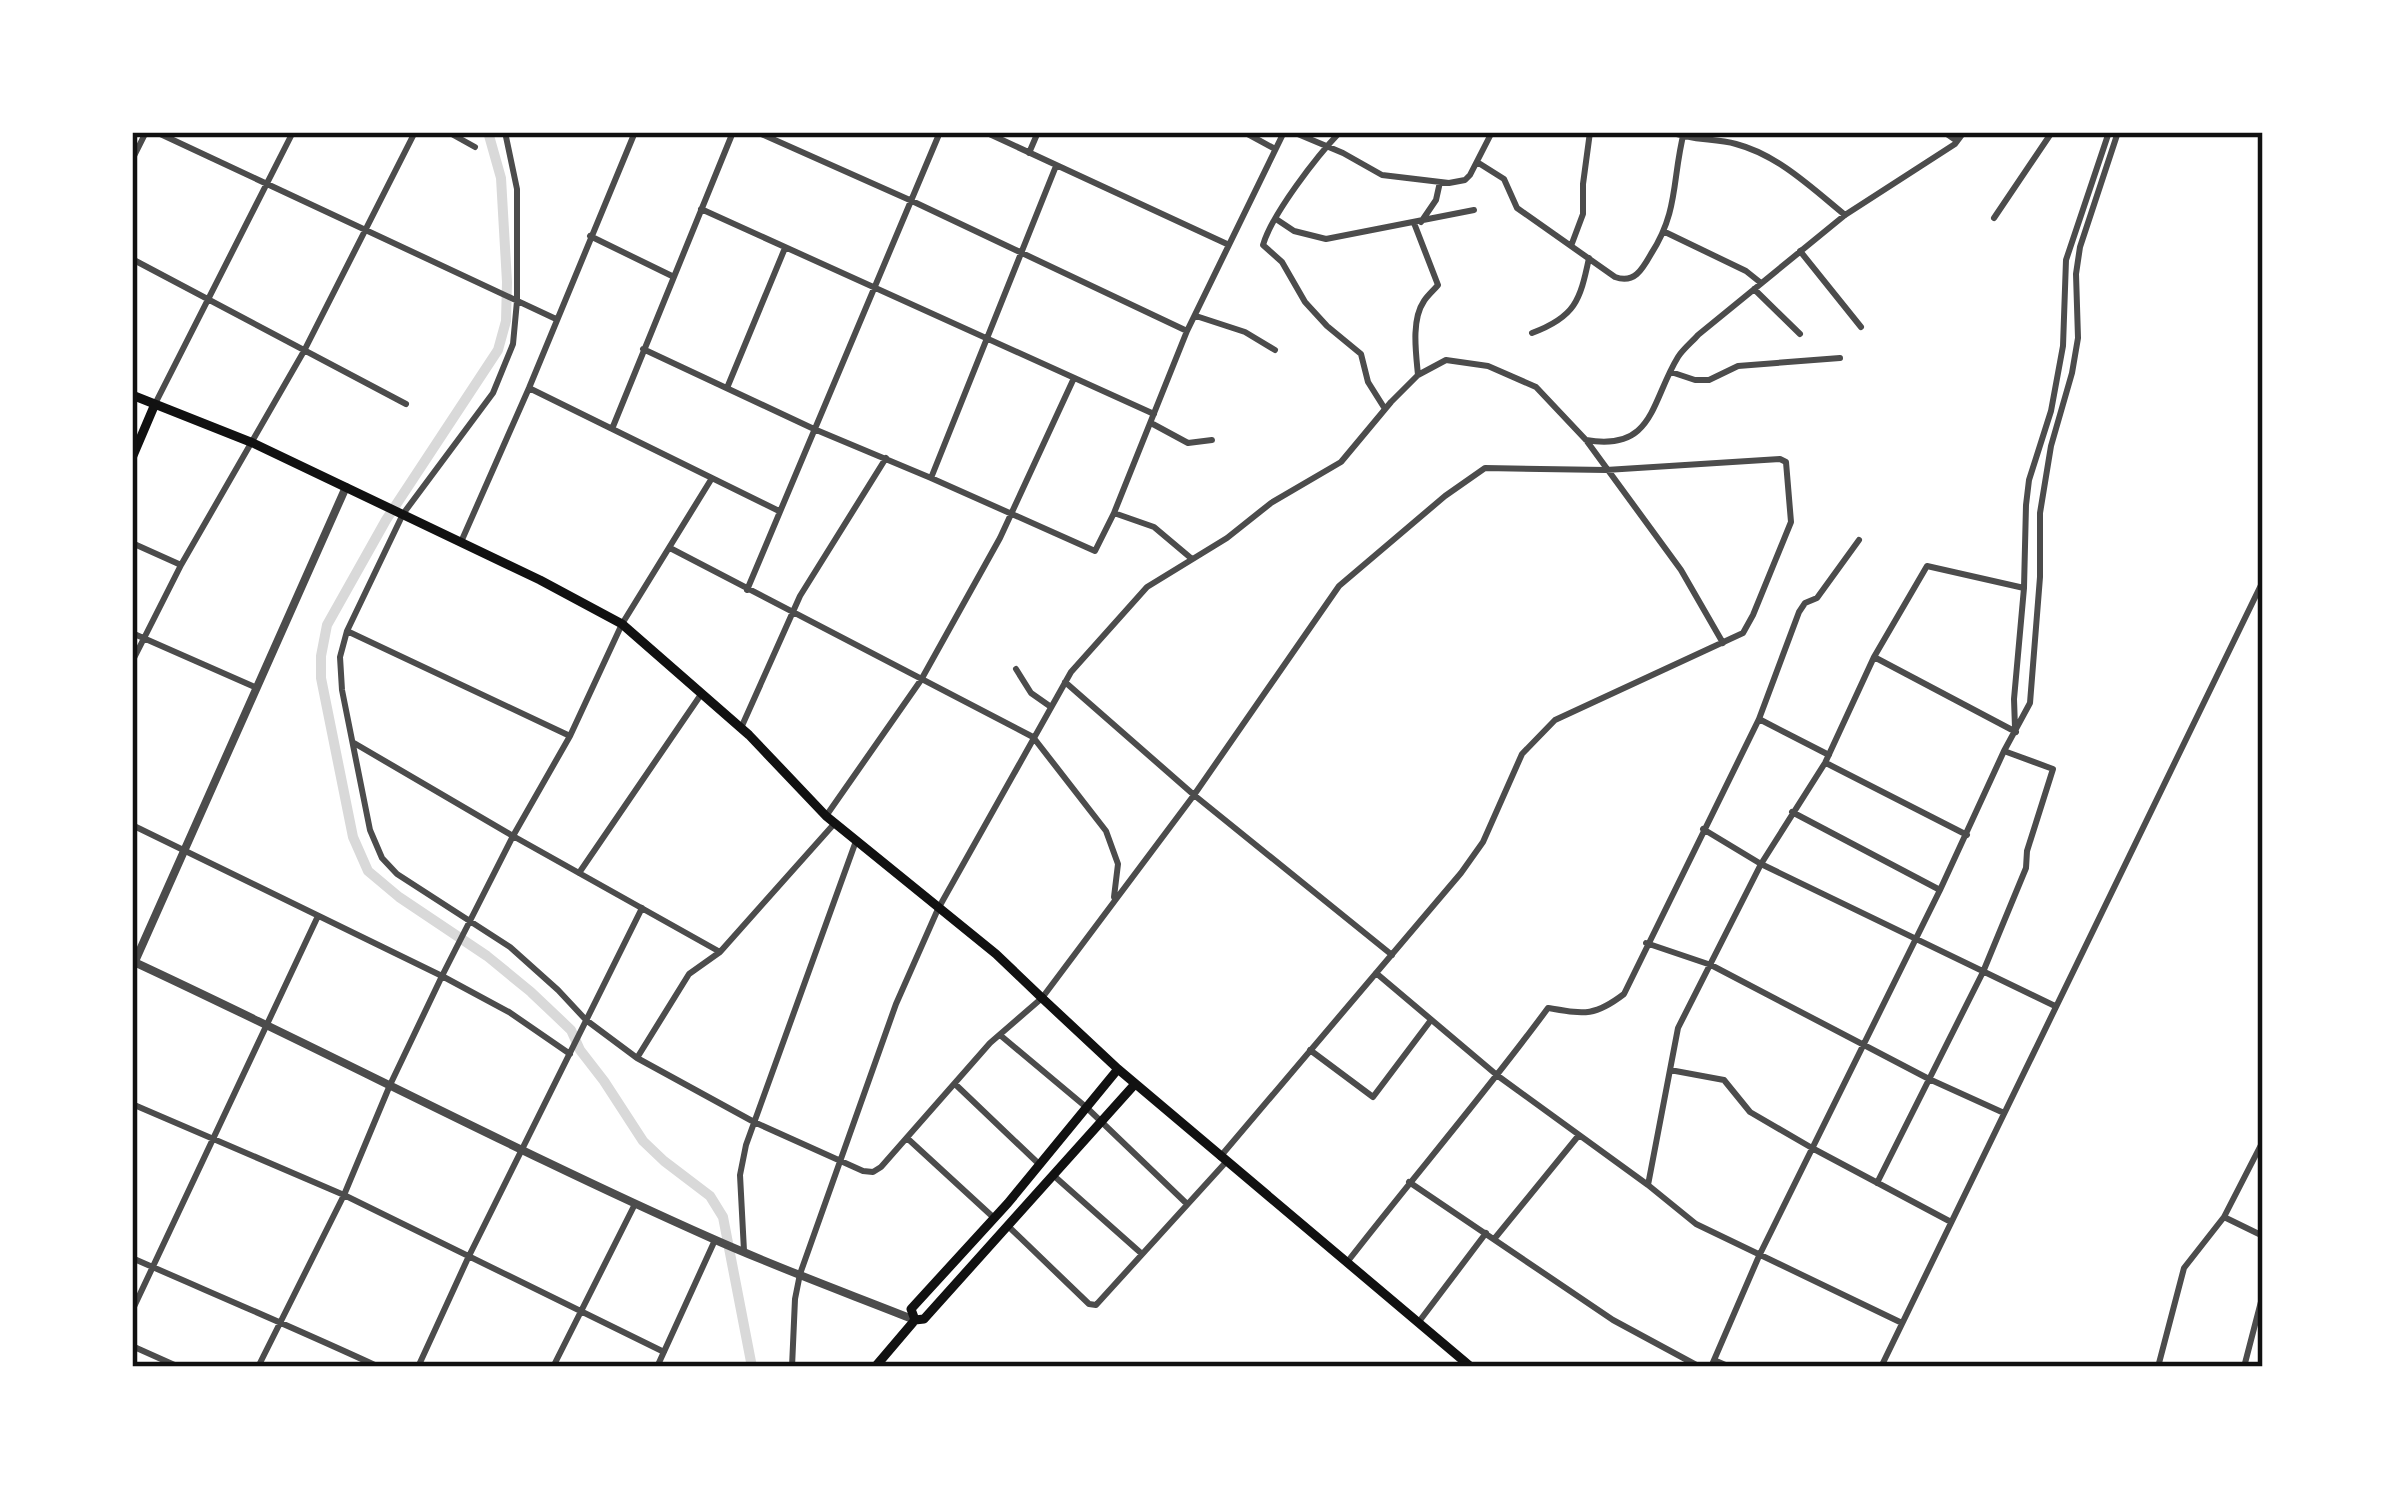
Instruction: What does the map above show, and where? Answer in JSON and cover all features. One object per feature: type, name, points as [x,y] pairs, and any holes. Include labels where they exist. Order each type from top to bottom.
[{"type":"main road","points":[[132,395],[253,443],[622,624],[741,728],[856,841],[996,954],[1118,1070],[1471,1367]]},
{"type":"main road","points":[[132,458],[154,404]]},
{"type":"main road","points":[[915,1320],[911,1309],[1118,1070]]},
{"type":"main road","points":[[875,1367],[1135,1084]]},
{"type":"street","points":[[132,160],[146,132]]},
{"type":"street","points":[[156,132],[556,319]]},
{"type":"street","points":[[154,404],[292,132]]},
{"type":"street","points":[[132,662],[181,565],[304,351],[415,132]]},
{"type":"street","points":[[448,132],[475,147]]},
{"type":"street","points":[[505,132],[518,189],[512,344],[493,393],[400,513],[340,656],[342,690],[370,830],[382,858],[397,874],[510,947],[586,1020],[637,1058],[754,1122],[863,1171],[881,1167],[1000,1035],[1042,998],[1194,795],[1339,586],[1445,496],[1486,468],[1606,470],[1786,462],[1791,522],[1742,633],[1555,720],[1522,754],[1484,842],[1096,1305],[1088,1304],[1008,1226]]},
{"type":"street","points":[[461,542],[635,132]]},
{"type":"street","points":[[612,429],[733,132]]},
{"type":"street","points":[[757,132],[1187,332]]},
{"type":"street","points":[[747,590],[940,132]]},
{"type":"street","points":[[985,132],[1228,245]]},
{"type":"street","points":[[1029,153],[1038,132]]},
{"type":"street","points":[[1244,132],[1275,149]]},
{"type":"street","points":[[643,349],[1095,551],[1194,315],[1275,149],[1288,132],[1382,175],[1440,182],[1465,180],[1492,132]]},
{"type":"street","points":[[1340,132],[1276,219],[1263,240],[1264,248],[1282,262],[1305,302],[1361,354],[1365,376],[1385,409]]},
{"type":"street","points":[[1570,245],[1582,214],[1590,132]]},
{"type":"street","points":[[1671,132],[1736,144],[1778,161],[1846,215]]},
{"type":"street","points":[[1944,132],[1958,141]]},
{"type":"street","points":[[1586,440],[1605,444],[1635,434],[1646,423],[1679,355],[1846,215],[1958,141],[1964,132]]},
{"type":"street","points":[[1994,218],[2052,132]]},
{"type":"street","points":[[2016,732],[2014,699],[2029,480],[2063,346],[2066,260],[2113,132]]},
{"type":"street","points":[[1730,1367],[1713,1363],[1760,1256],[2030,703],[2040,512],[2078,338],[2080,247],[2113,132]]},
{"type":"street","points":[[1478,162],[1504,179],[1517,208],[1615,278],[1630,279],[1666,232],[1683,135]]},
{"type":"street","points":[[931,478],[1056,166]]},
{"type":"street","points":[[1418,222],[1436,200],[1440,182]]},
{"type":"street","points":[[701,209],[1074,377],[1188,443],[1212,440]]},
{"type":"street","points":[[1276,219],[1294,230],[1326,238],[1474,210]]},
{"type":"street","points":[[1418,222],[1438,285],[1419,312],[1418,375]]},
{"type":"street","points":[[1666,232],[1746,271],[1800,334]]},
{"type":"street","points":[[590,236],[673,276]]},
{"type":"street","points":[[727,388],[785,248]]},
{"type":"street","points":[[1800,251],[1861,327]]},
{"type":"street","points":[[1532,333],[1569,314],[1579,298],[1588,258]]},
{"type":"street","points":[[132,259],[406,404]]},
{"type":"street","points":[[1194,315],[1245,332],[1275,350]]},
{"type":"street","points":[[1671,372],[1709,380],[1738,366],[1840,358]]},
{"type":"street","points":[[792,1367],[800,1274],[896,1004],[938,909],[1065,682],[1147,586],[1341,462],[1418,375],[1446,360],[1488,366],[1535,387],[1586,440],[1681,570],[1723,643]]},
{"type":"street","points":[[637,1058],[689,974],[720,952],[831,819],[921,680],[1010,514],[1074,377]]},
{"type":"street","points":[[529,388],[779,512]]},
{"type":"street","points":[[741,728],[800,596],[886,458]]},
{"type":"street","points":[[258,1367],[513,836],[570,736],[622,624],[712,478]]},
{"type":"street","points":[[346,488],[133,964],[268,1024],[717,1241],[915,1320]]},
{"type":"street","points":[[1114,513],[1154,527],[1192,559]]},
{"type":"street","points":[[1346,1263],[1548,1008],[1592,1014],[1624,994],[1759,719],[1799,612],[1817,598],[1859,540]]},
{"type":"street","points":[[132,543],[181,565]]},
{"type":"street","points":[[670,548],[1033,737],[1106,831],[1118,864],[1114,902]]},
{"type":"street","points":[[1648,1185],[1678,1028],[1761,864],[1827,759],[1874,657],[1927,566],[2024,588]]},
{"type":"street","points":[[1881,1367],[2263,581]]},
{"type":"street","points":[[347,631],[570,736]]},
{"type":"street","points":[[132,633],[257,688]]},
{"type":"street","points":[[1874,657],[2016,732]]},
{"type":"street","points":[[1016,669],[1031,693],[1051,707]]},
{"type":"street","points":[[1065,682],[1194,795],[1392,955]]},
{"type":"street","points":[[579,873],[702,693]]},
{"type":"street","points":[[1759,719],[1967,835]]},
{"type":"street","points":[[354,743],[720,952]]},
{"type":"street","points":[[1877,1183],[1983,972],[2026,868],[2026,851],[2053,769],[2004,751]]},
{"type":"street","points":[[1792,812],[1940,890]]},
{"type":"street","points":[[132,825],[442,976],[571,1052]]},
{"type":"street","points":[[1702,829],[1761,864],[2056,1006]]},
{"type":"street","points":[[742,1250],[740,1175],[746,1145],[856,841]]},
{"type":"street","points":[[418,1367],[642,908]]},
{"type":"street","points":[[132,1311],[318,916]]},
{"type":"street","points":[[1646,943],[1711,965],[2004,1113]]},
{"type":"street","points":[[1376,973],[1498,1076],[1696,1224],[1902,1323]]},
{"type":"street","points":[[1310,1050],[1373,1096],[1431,1020]]},
{"type":"street","points":[[1000,1035],[1087,1107],[1186,1203]]},
{"type":"street","points":[[1670,1070],[1724,1079],[1750,1112],[1951,1222]]},
{"type":"street","points":[[956,1084],[1040,1165]]},
{"type":"street","points":[[132,1104],[344,1195],[664,1352]]},
{"type":"street","points":[[1495,1238],[1579,1135]]},
{"type":"street","points":[[907,1138],[994,1218]]},
{"type":"street","points":[[2158,1367],[2184,1268],[2224,1217],[2263,1141]]},
{"type":"street","points":[[1053,1175],[1142,1254]]},
{"type":"street","points":[[1409,1182],[1613,1320],[1700,1367]]},
{"type":"street","points":[[553,1367],[635,1203]]},
{"type":"street","points":[[2224,1217],[2263,1236]]},
{"type":"street","points":[[1418,1323],[1486,1233]]},
{"type":"street","points":[[657,1367],[717,1241]]},
{"type":"street","points":[[132,1258],[379,1367]]},
{"type":"street","points":[[2244,1367],[2263,1294]]},
{"type":"street","points":[[132,1346],[179,1367]]},
{"type":"waterway","points":[[488,132],[501,178],[507,282],[506,321],[498,350],[386,520],[327,625],[321,656],[321,678],[353,837],[368,871],[487,956],[571,1030],[643,1141],[710,1196],[723,1217],[752,1367]]}]
